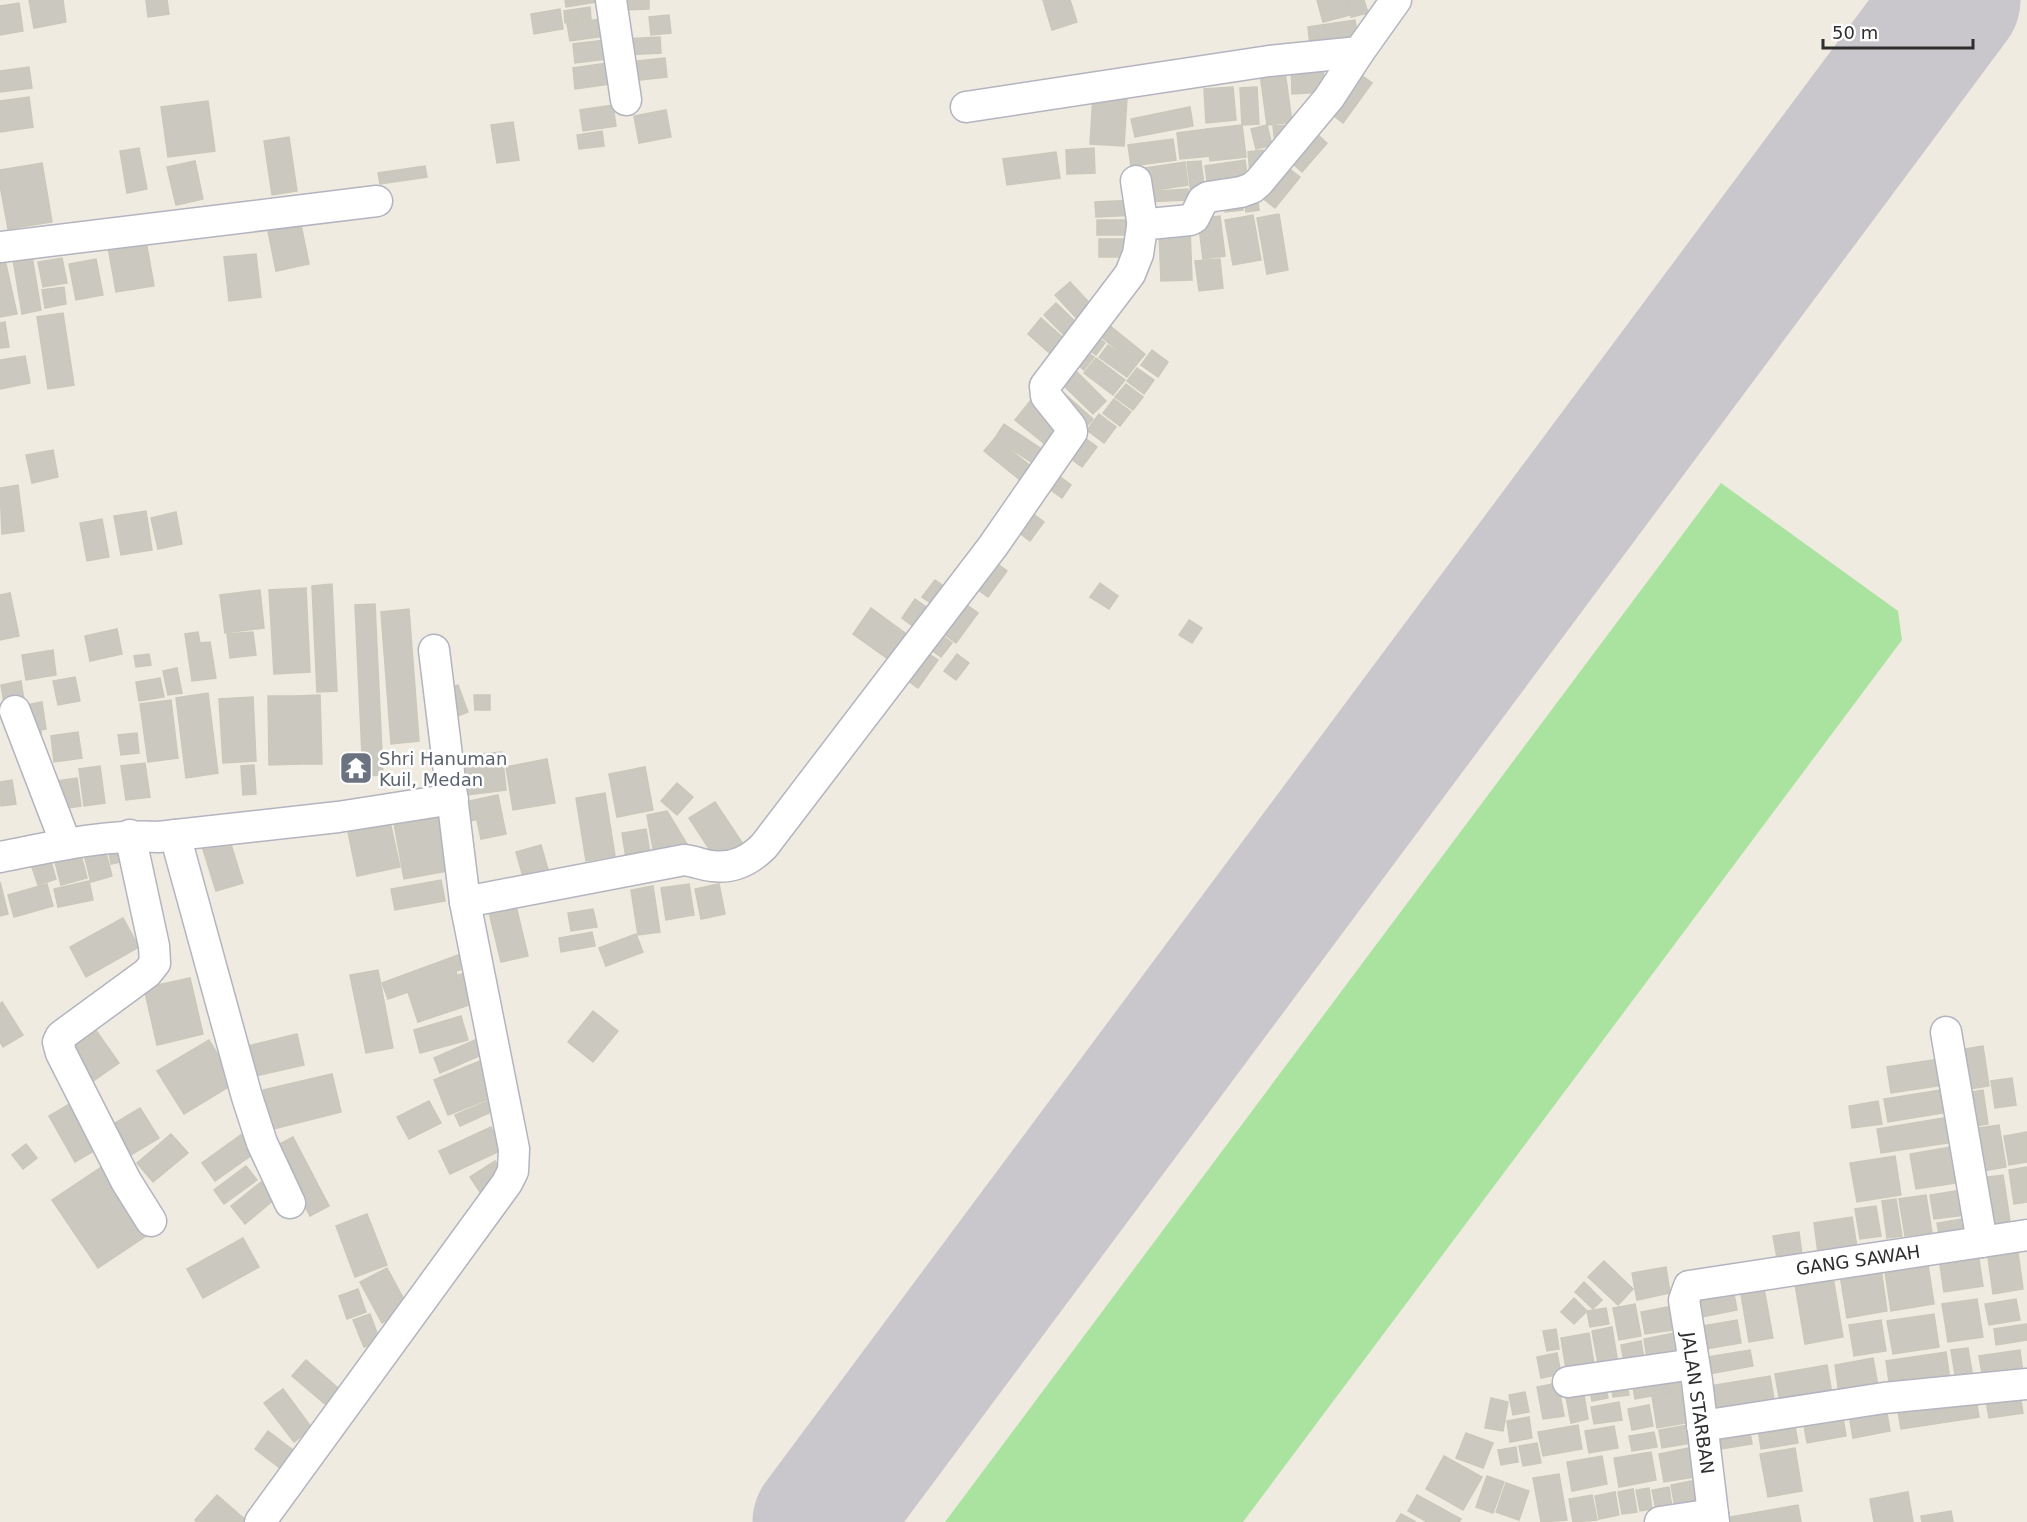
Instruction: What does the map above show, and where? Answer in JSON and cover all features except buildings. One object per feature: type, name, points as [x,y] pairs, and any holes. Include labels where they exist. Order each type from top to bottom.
[{"type":"street","points":[[611,0],[626,100]]},
{"type":"street","points":[[1143,226],[1190,220],[1194,218],[1203,200],[1208,197],[1252,188],[1329,98],[1396,0]]},
{"type":"street","points":[[966,107],[1269,61],[1359,52]]},
{"type":"street","points":[[465,902],[684,860],[714,867],[735,865],[751,859],[764,846],[993,546],[1072,432],[1071,427],[1046,396],[1045,386],[1130,274],[1143,226],[1136,181]]},
{"type":"street","points":[[0,247],[377,201]]},
{"type":"street","points":[[260,1522],[513,1171],[514,1149],[465,902],[434,650]]},
{"type":"street","points":[[15,711],[66,844]]},
{"type":"street","points":[[0,857],[66,844],[130,835],[158,837],[338,817],[453,799]]},
{"type":"street","points":[[130,835],[154,946],[155,963],[147,973],[61,1036],[58,1042],[61,1053],[121,1173],[151,1221]]},
{"type":"street","points":[[175,835],[249,1106],[261,1143],[290,1203]]},
{"type":"street","points":[[1946,1032],[1982,1242]]},
{"type":"street","name":"GANG SAWAH","points":[[1689,1286],[2027,1235]]},
{"type":"street","name":"JALAN STARBAN","points":[[1689,1286],[1684,1300],[1713,1518]]},
{"type":"street","points":[[1568,1382],[1694,1364]]},
{"type":"street","points":[[1702,1426],[1884,1398],[2027,1384]]},
{"type":"street","points":[[1660,1522],[1713,1518]]},
{"type":"green space","points":[[1721,483],[1898,611],[1902,640],[1243,1522],[945,1522]]},
{"type":"runway","points":[[820,1522],[1953,0]]},
{"type":"place","name":"Shri Hanuman Kuil, Medan","points":[[356,768]]}]
